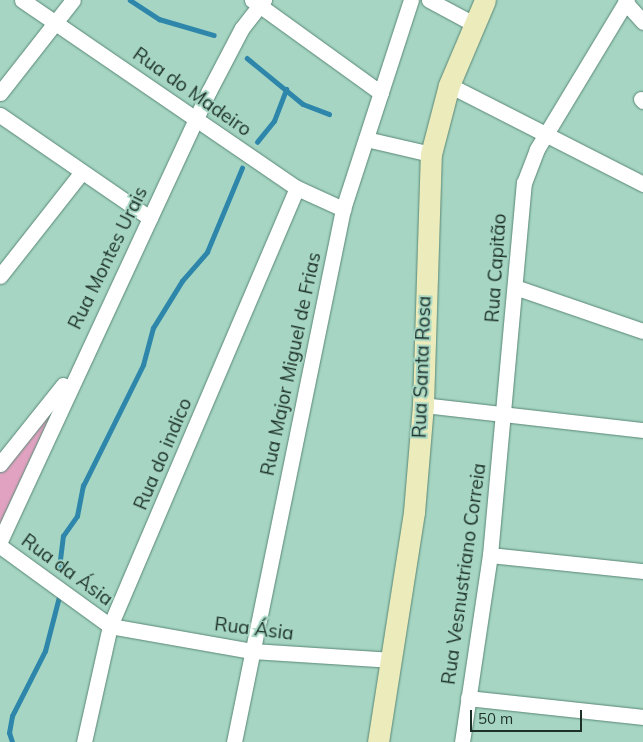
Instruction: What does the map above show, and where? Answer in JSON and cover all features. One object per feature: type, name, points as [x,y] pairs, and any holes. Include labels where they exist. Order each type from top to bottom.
[{"type":"street","name":"Rua do Madeiro","points":[[22,0],[296,188],[343,210]]},
{"type":"street","points":[[0,93],[73,0]]},
{"type":"street","name":"Rua Major Miguel de Frias","points":[[234,742],[343,210],[411,0]]},
{"type":"street","points":[[429,0],[472,23]]},
{"type":"street","name":"Rua Santa Rosa","points":[[378,742],[393,660],[422,405],[431,154],[449,85],[472,23],[485,0]]},
{"type":"street","points":[[626,1],[643,22]]},
{"type":"street","name":"Rua Capitão","points":[[505,411],[524,183],[546,133],[626,1]]},
{"type":"street","points":[[258,2],[381,92]]},
{"type":"street","name":"Rua Montes Urais","points":[[0,541],[77,367],[199,121],[228,54],[258,2]]},
{"type":"street","points":[[449,85],[643,184]]},
{"type":"street","points":[[0,116],[81,173],[150,218]]},
{"type":"street","points":[[366,139],[431,154]]},
{"type":"street","points":[[0,276],[81,173]]},
{"type":"street","name":"Rua do indico","points":[[84,742],[110,626],[296,188]]},
{"type":"street","points":[[515,287],[643,331]]},
{"type":"street","points":[[0,464],[77,367]]},
{"type":"street","points":[[422,405],[505,411],[643,430]]},
{"type":"street","name":"Rua Vesnustriano Correia","points":[[462,742],[490,555],[505,411]]},
{"type":"street","name":"Rua da Ásia","points":[[0,546],[110,626]]},
{"type":"street","points":[[490,555],[643,571]]},
{"type":"street","name":"Rua Ásia","points":[[110,626],[252,650],[393,660]]},
{"type":"street","points":[[468,698],[643,717]]},
{"type":"shaded area","points":[[58,399],[0,524],[0,473]]},
{"type":"waterway","points":[[130,0],[159,19],[214,35]]},
{"type":"waterway","points":[[247,58],[303,104],[329,114]]},
{"type":"waterway","points":[[257,142],[274,121],[286,89]]},
{"type":"waterway","points":[[59,568],[63,536],[77,516],[83,486],[143,365],[153,328],[182,281],[207,252],[242,168]]},
{"type":"waterway","points":[[12,742],[9,733],[12,716],[45,651],[60,593]]}]
